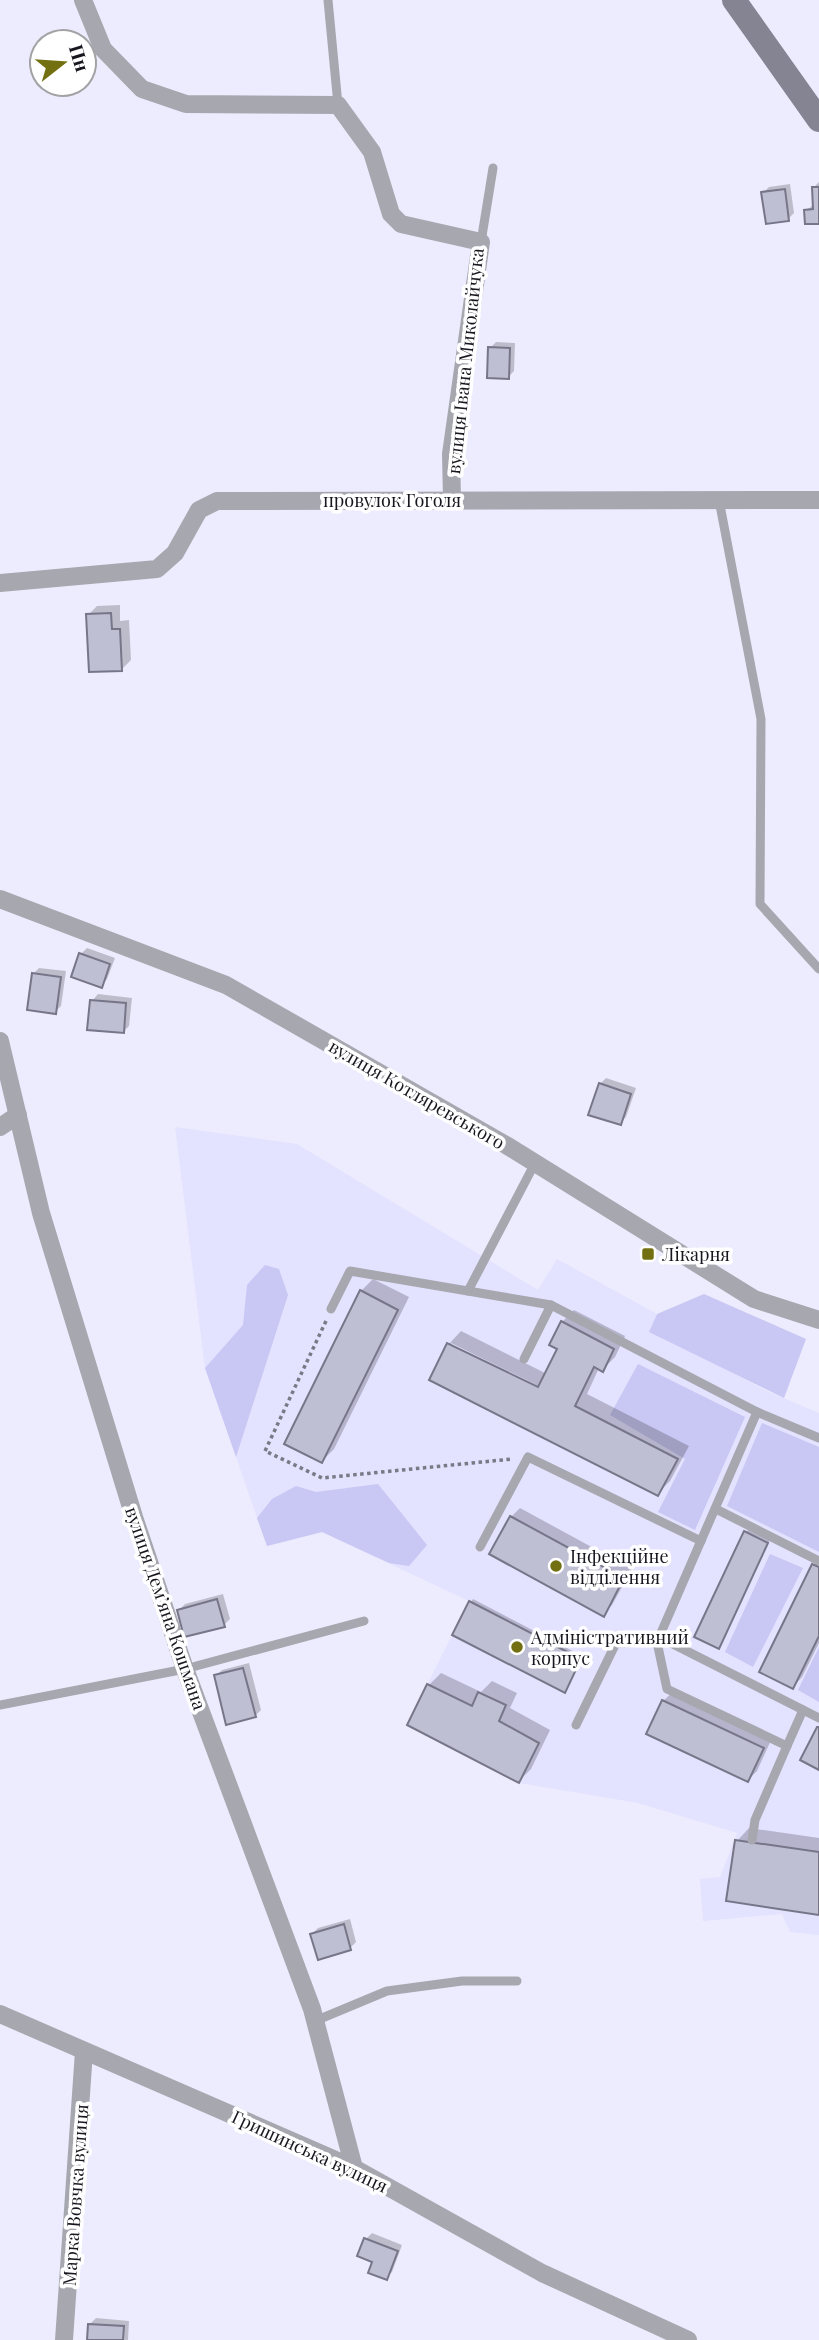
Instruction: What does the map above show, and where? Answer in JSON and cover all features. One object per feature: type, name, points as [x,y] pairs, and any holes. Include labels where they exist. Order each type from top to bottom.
[{"type":"street","points":[[83,0],[103,49],[142,89],[186,104],[338,104]]},
{"type":"street","points":[[734,0],[819,120]]},
{"type":"street","name":"вулиця Івана Миколайчука","points":[[338,104],[372,152],[391,214],[401,224],[481,242],[452,454],[452,500]]},
{"type":"street","name":"провулок Гоголя","points":[[0,583],[157,569],[175,554],[199,510],[217,500],[819,500]]},
{"type":"street","name":"вулиця Котляревського","points":[[0,899],[226,985],[535,1163],[754,1299],[819,1320]]},
{"type":"street","name":"вулиця Демʼяна Кошмана","points":[[0,1041],[41,1213],[134,1517],[185,1669],[315,2021],[354,2168]]},
{"type":"street","points":[[0,1127],[18,1115]]},
{"type":"street","name":"Гришинська вулиця","points":[[0,2014],[354,2168],[542,2273],[688,2340]]},
{"type":"street","name":"Марка Вовчка вулиця","points":[[64,2340],[84,2051]]},
{"type":"lane","points":[[328,0],[338,104]]},
{"type":"lane","points":[[481,242],[493,168]]},
{"type":"lane","points":[[719,500],[761,719],[760,905],[819,970]]},
{"type":"lane","points":[[468,1291],[535,1163]]},
{"type":"lane","points":[[331,1309],[350,1271],[551,1305],[757,1412],[819,1438]]},
{"type":"lane","points":[[524,1359],[551,1305]]},
{"type":"lane","points":[[757,1412],[658,1640],[667,1689],[788,1746]]},
{"type":"lane","points":[[480,1547],[528,1457],[701,1541]]},
{"type":"lane","points":[[716,1509],[819,1561]]},
{"type":"lane","points":[[0,1705],[185,1669],[365,1621]]},
{"type":"lane","points":[[576,1725],[616,1643],[658,1640],[819,1718]]},
{"type":"lane","points":[[752,1840],[755,1820],[803,1710]]},
{"type":"lane","points":[[315,2021],[387,1991],[462,1981],[517,1981]]},
{"type":"path","points":[[331,1309],[265,1451],[322,1478],[528,1457]]},
{"type":"shaded area","points":[[175,1127],[297,1144],[538,1290],[557,1259],[657,1314],[650,1329],[767,1391],[819,1413],[819,1935],[790,1932],[782,1914],[703,1921],[700,1879],[720,1877],[737,1833],[638,1803],[519,1783],[407,1725],[469,1601],[322,1532],[267,1546],[205,1368]]},
{"type":"shaded area","points":[[265,1265],[279,1269],[288,1295],[236,1457],[205,1368],[243,1325],[247,1285]]},
{"type":"shaded area","points":[[704,1294],[806,1339],[784,1398],[649,1332],[657,1314]]},
{"type":"shaded area","points":[[638,1364],[745,1417],[695,1530],[658,1512],[685,1459],[610,1415]]},
{"type":"shaded area","points":[[762,1423],[819,1447],[819,1552],[727,1506]]},
{"type":"shaded area","points":[[378,1484],[427,1545],[409,1566],[389,1563],[322,1532],[267,1546],[257,1518],[272,1499],[296,1486],[316,1492]]},
{"type":"shaded area","points":[[770,1554],[803,1568],[753,1667],[725,1652]]},
{"type":"shaded area","points":[[819,1647],[819,1702],[798,1690]]},
{"type":"building","points":[[812,187],[819,187],[819,224],[805,224],[804,210],[813,209]]},
{"type":"building","points":[[785,189],[789,221],[766,224],[761,192]]},
{"type":"building","points":[[488,347],[510,348],[509,379],[487,378]]},
{"type":"building","points":[[111,613],[112,629],[120,629],[122,671],[89,672],[86,614]]},
{"type":"building","points":[[79,953],[110,964],[102,988],[71,977]]},
{"type":"building","points":[[32,973],[61,977],[56,1014],[27,1010]]},
{"type":"building","points":[[90,1000],[126,1003],[124,1033],[87,1030]]},
{"type":"building","points":[[599,1083],[631,1094],[621,1125],[588,1115]]},
{"type":"building","points":[[360,1290],[398,1310],[322,1463],[284,1444]]},
{"type":"building","points":[[561,1321],[614,1349],[603,1372],[594,1367],[575,1406],[678,1459],[658,1496],[429,1380],[447,1343],[538,1387],[557,1349],[549,1345]]},
{"type":"building","name":"Інфекційне відділення","points":[[510,1516],[624,1578],[604,1617],[489,1554]]},
{"type":"building","points":[[744,1531],[768,1543],[719,1649],[694,1637]]},
{"type":"building","points":[[812,1564],[819,1567],[819,1636],[793,1689],[759,1672]]},
{"type":"building","points":[[217,1599],[225,1627],[184,1637],[177,1610]]},
{"type":"building","name":"Адміністративний корпус","points":[[469,1601],[581,1659],[565,1693],[452,1635]]},
{"type":"building","points":[[243,1668],[256,1717],[226,1725],[214,1675]]},
{"type":"building","points":[[427,1684],[472,1706],[478,1692],[506,1705],[499,1721],[539,1743],[519,1783],[407,1725]]},
{"type":"building","points":[[662,1700],[764,1748],[748,1782],[646,1734]]},
{"type":"building","points":[[819,1727],[819,1770],[800,1760]]},
{"type":"building","points":[[735,1840],[819,1852],[819,1915],[726,1901]]},
{"type":"building","points":[[344,1924],[351,1950],[318,1960],[310,1934]]},
{"type":"building","points":[[364,2238],[398,2251],[387,2280],[368,2273],[372,2262],[357,2256]]},
{"type":"building","points":[[88,2324],[124,2326],[123,2340],[87,2340]]},
{"type":"place","name":"Лікарня","points":[[648,1254]]},
{"type":"place","name":"Інфекційне відділення","points":[[556,1566]]},
{"type":"place","name":"Адміністративний корпус","points":[[517,1647]]}]
